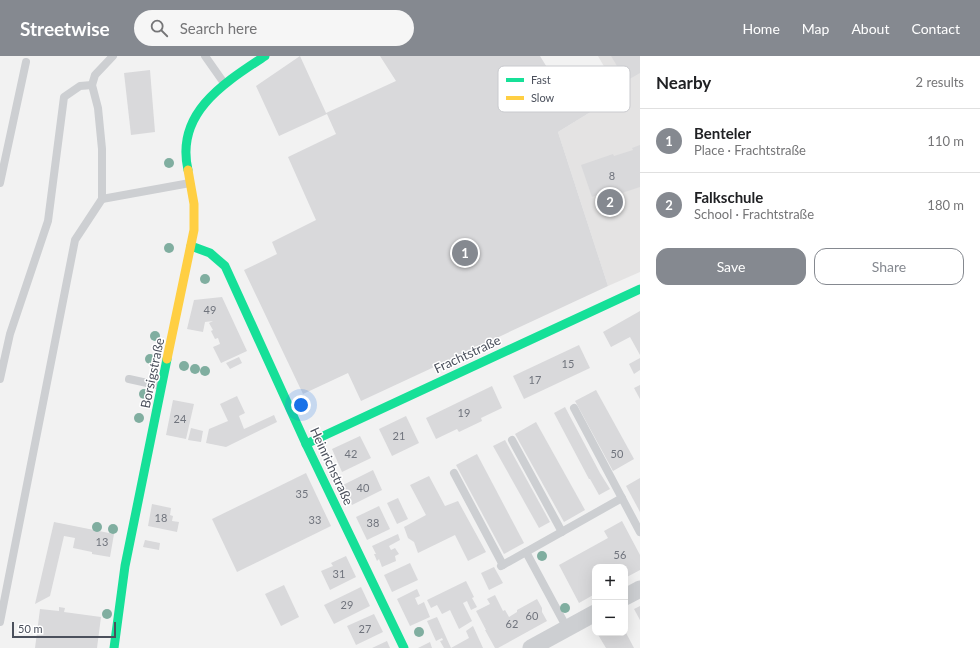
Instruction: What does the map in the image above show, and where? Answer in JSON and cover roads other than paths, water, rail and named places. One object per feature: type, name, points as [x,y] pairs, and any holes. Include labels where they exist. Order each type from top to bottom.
[{"type":"street","name":"Borsigstraße","points":[[114,648],[125,566],[191,246],[195,213],[186,158],[187,139],[192,121],[201,106],[225,83],[265,56]]},
{"type":"street","name":"Heinrichstraße","points":[[191,246],[216,256],[224,266],[306,444],[404,648]]},
{"type":"street","name":"Frachtstraße","points":[[306,444],[626,294],[640,289]]},
{"type":"street","points":[[628,595],[640,588]]},
{"type":"street","points":[[531,648],[592,615]]},
{"type":"lane","points":[[0,622],[75,240],[102,199],[102,149],[98,108],[92,84],[95,75],[112,56]]},
{"type":"lane","points":[[205,56],[225,83]]},
{"type":"lane","points":[[0,183],[26,62]]},
{"type":"lane","points":[[0,379],[10,334],[48,221],[64,97],[80,86],[92,84]]},
{"type":"lane","points":[[102,199],[190,183]]},
{"type":"lane","points":[[129,379],[162,387]]},
{"type":"lane","points":[[574,408],[640,532]]},
{"type":"lane","points":[[512,440],[562,532]]},
{"type":"lane","points":[[454,473],[502,565],[622,498]]},
{"type":"lane","points":[[526,552],[567,628]]},
{"type":"place","name":"Falkschule","points":[[610,202]]},
{"type":"place","name":"Benteler","points":[[465,253]]}]
